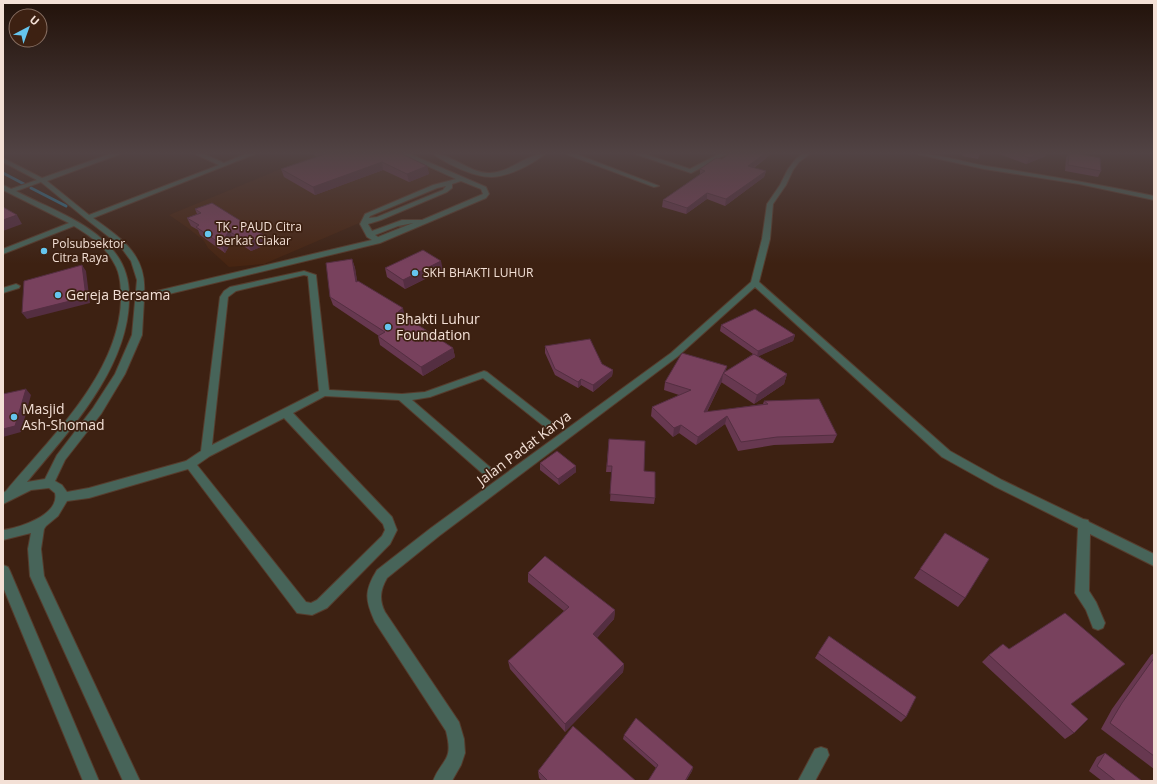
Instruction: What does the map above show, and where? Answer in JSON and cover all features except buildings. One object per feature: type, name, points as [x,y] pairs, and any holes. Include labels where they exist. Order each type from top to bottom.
[{"type":"street","points":[[6,497],[76,412],[102,376],[119,338],[125,302],[125,285],[119,265],[102,243],[75,223],[9,191]]},
{"type":"street","points":[[48,484],[60,458],[97,411],[120,374],[137,335],[141,280],[135,261],[126,248],[101,226],[52,191]]},
{"type":"street","points":[[88,218],[157,191]]},
{"type":"street","points":[[377,241],[370,234],[364,224],[365,220],[379,219],[444,191]]},
{"type":"street","points":[[140,298],[377,241],[484,197],[486,194],[485,191]]},
{"type":"street","points":[[780,191],[770,204],[766,239],[755,283],[946,454],[998,483],[1084,524],[1154,560]]},
{"type":"street","points":[[1119,191],[1154,198]]},
{"type":"street","points":[[370,234],[402,222],[415,220],[423,222]]},
{"type":"street","points":[[3,252],[75,223]]},
{"type":"street","points":[[206,453],[224,297],[227,292],[233,289],[304,273],[312,275],[324,393]]},
{"type":"street","name":"Jalan Padat Karya","points":[[441,781],[450,771],[457,756],[457,738],[451,722],[374,606],[372,595],[376,583],[382,574],[435,532],[674,355],[755,283]]},
{"type":"street","points":[[3,291],[16,286]]},
{"type":"street","points":[[62,498],[89,493],[190,464],[206,453],[324,393],[402,397],[426,395],[484,374],[550,425]]},
{"type":"street","points":[[402,397],[487,471]]},
{"type":"street","points":[[190,464],[302,608],[312,609],[317,607],[322,604],[386,540],[391,530],[388,521],[286,413]]},
{"type":"street","points":[[3,536],[16,534],[41,522],[52,514],[59,506],[62,498],[61,491],[56,486],[48,484],[30,486],[6,497]]},
{"type":"street","points":[[41,522],[36,534],[34,548],[37,576],[132,781]]},
{"type":"street","points":[[1084,524],[1082,593],[1091,606],[1098,623]]},
{"type":"street","points":[[3,571],[91,781]]},
{"type":"street","points":[[806,781],[821,755]]},
{"type":"shaded area","points":[[228,191],[435,191],[264,264],[229,267],[208,248],[204,241],[169,215]]},
{"type":"waterway","points":[[36,191],[66,206]]},
{"type":"place","name":"TK - PAUD Citra Berkat Ciakar","points":[[208,234]]},
{"type":"place","name":"Polsubsektor Citra Raya","points":[[44,251]]},
{"type":"place","name":"SKH BHAKTI LUHUR","points":[[415,273]]},
{"type":"place","name":"Gereja Bersama","points":[[58,295]]},
{"type":"place","name":"Bhakti Luhur Foundation","points":[[388,327]]},
{"type":"place","name":"Masjid Ash-Shomad","points":[[14,417]]}]
